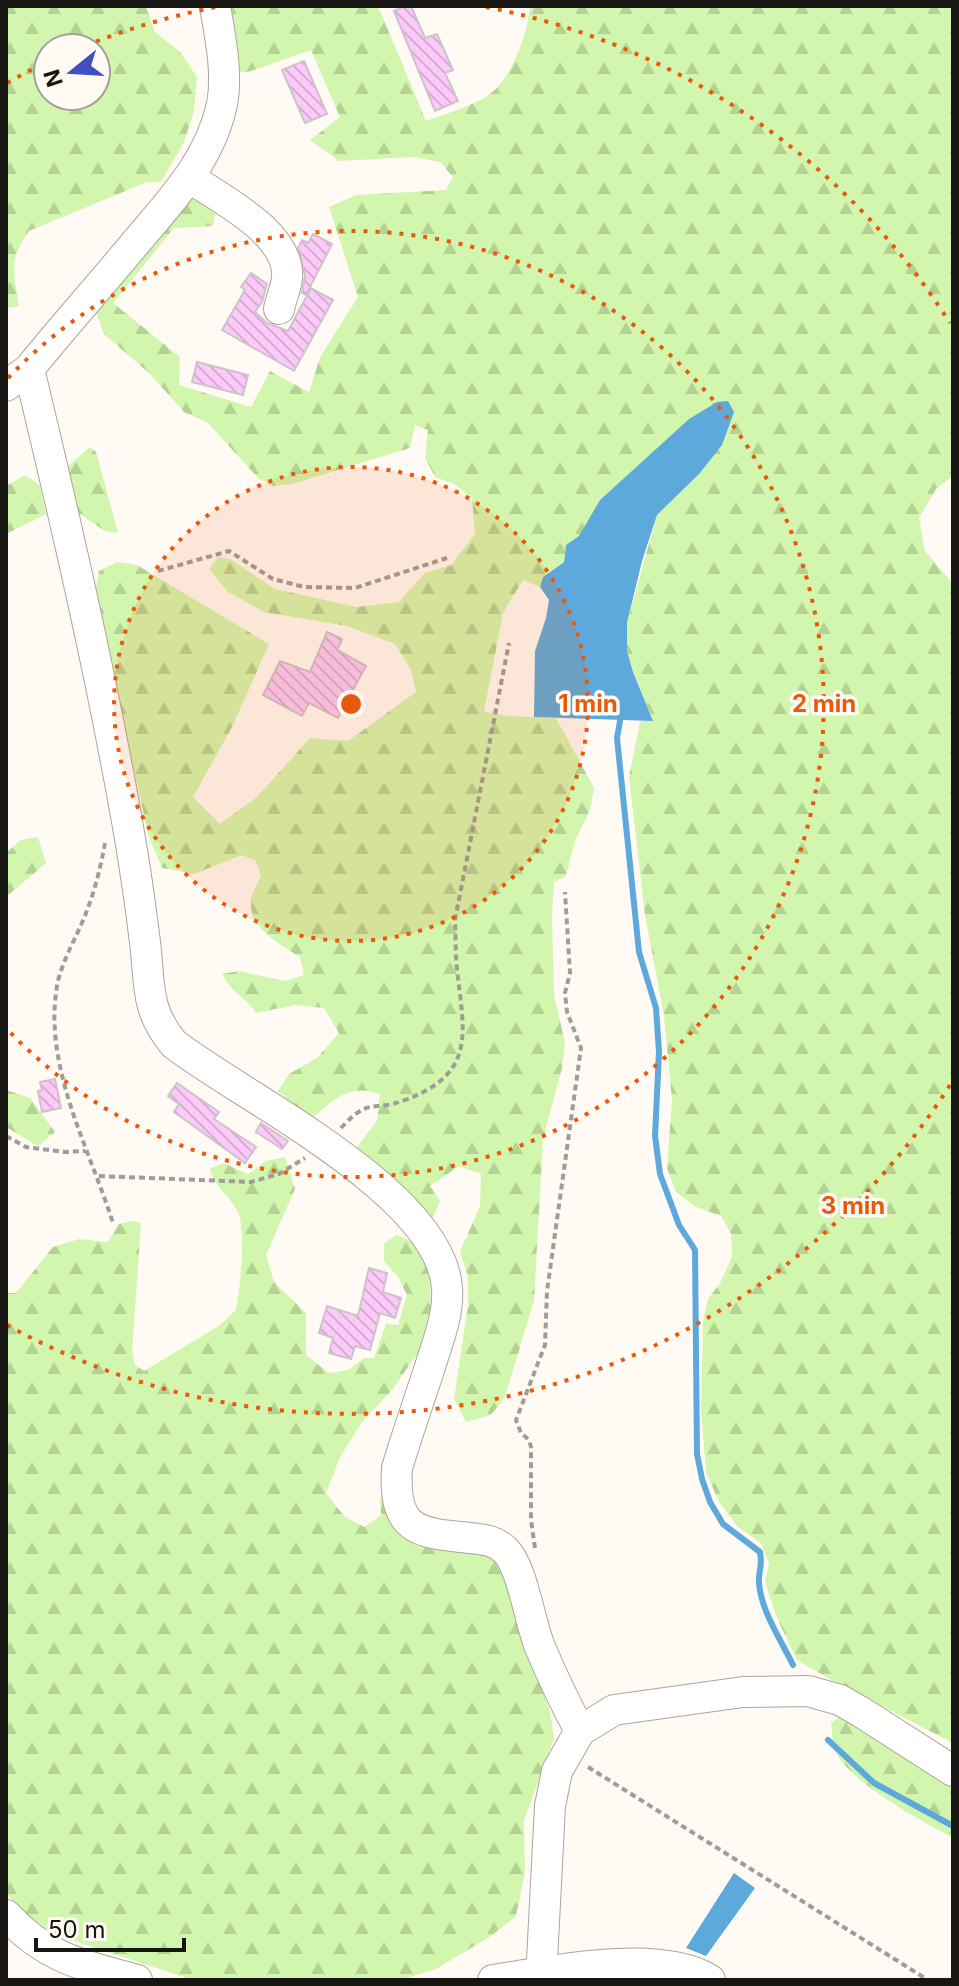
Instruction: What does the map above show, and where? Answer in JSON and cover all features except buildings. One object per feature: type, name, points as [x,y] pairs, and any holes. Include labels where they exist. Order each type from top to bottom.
[{"type":"street","points":[[215,6],[223,65],[222,103],[190,178],[164,212],[17,378],[91,638],[127,822],[153,1009],[162,1030],[174,1044],[322,1142],[382,1188],[438,1251],[448,1286],[446,1315],[397,1468],[396,1486],[400,1506],[408,1524],[422,1532],[495,1542],[508,1552],[522,1582],[527,1609],[572,1742]]},
{"type":"street","points":[[190,178],[257,224],[272,238],[284,258],[287,277],[279,309]]},
{"type":"street","points":[[541,1976],[550,1806],[557,1771],[572,1742],[614,1710],[743,1692],[808,1691],[840,1700],[953,1771]]},
{"type":"street","points":[[6,1915],[47,1951],[77,1964],[137,1980]]},
{"type":"street","points":[[493,1980],[630,1964],[670,1964],[698,1972],[710,1980]]},
{"type":"path","points":[[158,571],[229,551],[273,579],[304,587],[355,588],[447,558]]},
{"type":"path","points":[[99,1176],[251,1182],[279,1174],[304,1159],[355,1111],[372,1104],[391,1105],[428,1092],[448,1076],[460,1053],[464,1024],[455,920],[509,643]]},
{"type":"path","points":[[106,840],[91,900],[58,980],[55,1006],[61,1071],[85,1151],[99,1176],[113,1223]]},
{"type":"path","points":[[535,1548],[531,1520],[531,1447],[516,1420],[545,1345],[547,1291],[581,1048],[567,1012],[565,993],[570,973],[565,892]]},
{"type":"path","points":[[6,1136],[26,1147],[85,1151]]},
{"type":"path","points":[[572,1742],[928,1980]]},
{"type":"green space","points":[[6,6],[146,6],[155,32],[180,52],[197,77],[194,111],[184,142],[161,182],[147,182],[29,231],[15,259],[14,276],[19,306],[6,308]]},
{"type":"green space","points":[[224,6],[378,6],[426,121],[484,98],[502,82],[526,30],[530,6],[953,6],[953,476],[936,489],[919,518],[925,551],[953,584],[953,1743],[797,1660],[777,1618],[765,1582],[769,1564],[761,1543],[738,1527],[719,1502],[706,1472],[701,1409],[703,1320],[708,1299],[720,1283],[732,1257],[731,1234],[721,1216],[694,1206],[676,1192],[667,1168],[672,1100],[664,1016],[645,915],[629,777],[640,721],[653,720],[627,651],[627,623],[657,515],[699,474],[689,419],[600,500],[579,537],[566,545],[564,561],[543,577],[540,587],[523,580],[503,613],[484,711],[507,716],[556,718],[594,788],[590,810],[575,841],[566,876],[554,882],[554,995],[565,1043],[562,1068],[543,1139],[534,1300],[505,1397],[491,1415],[466,1422],[454,1399],[468,1305],[468,1277],[460,1252],[480,1206],[481,1174],[459,1166],[430,1186],[440,1201],[432,1220],[354,1151],[377,1121],[380,1094],[350,1092],[334,1100],[310,1120],[278,1091],[289,1074],[317,1058],[339,1033],[324,1008],[295,1005],[256,1013],[222,974],[239,971],[285,981],[304,975],[300,957],[267,934],[251,910],[251,900],[261,876],[256,861],[242,855],[194,874],[162,868],[149,837],[95,593],[99,571],[117,562],[137,565],[269,644],[232,727],[193,797],[220,824],[257,797],[310,738],[348,741],[416,692],[411,670],[395,644],[347,626],[264,612],[228,592],[209,569],[218,557],[230,559],[275,589],[357,607],[399,602],[425,573],[451,565],[475,534],[472,498],[454,484],[435,477],[425,458],[428,430],[415,425],[410,448],[292,484],[272,486],[259,479],[208,423],[184,412],[149,373],[104,334],[96,312],[193,193],[217,206],[213,226],[174,228],[113,303],[180,357],[179,385],[251,407],[270,371],[309,392],[320,357],[358,297],[329,207],[356,195],[446,190],[453,177],[440,162],[414,157],[339,161],[310,140],[340,117],[311,50],[248,72],[234,72]]},
{"type":"green space","points":[[90,447],[96,452],[118,533],[105,531],[77,512],[67,467]]},
{"type":"green space","points":[[25,475],[40,485],[46,514],[6,534],[6,486]]},
{"type":"green space","points":[[38,837],[46,863],[6,897],[6,853],[21,840]]},
{"type":"green space","points":[[6,1090],[30,1098],[55,1132],[38,1146],[6,1127]]},
{"type":"green space","points":[[285,1157],[295,1189],[266,1255],[274,1282],[306,1313],[306,1355],[329,1373],[348,1370],[364,1358],[374,1358],[386,1324],[398,1325],[407,1295],[398,1277],[384,1261],[384,1243],[397,1235],[415,1243],[430,1262],[431,1334],[392,1390],[362,1422],[340,1457],[326,1493],[345,1517],[364,1527],[381,1515],[380,1498],[389,1496],[495,1560],[550,1711],[554,1738],[524,1820],[525,1873],[516,1916],[491,1936],[436,1969],[404,1979],[193,1980],[56,1935],[23,1912],[6,1893],[6,1293],[16,1293],[53,1247],[79,1239],[108,1242],[119,1224],[132,1221],[141,1223],[132,1351],[135,1365],[144,1371],[220,1325],[236,1310],[242,1259],[240,1219],[210,1169],[223,1163],[248,1174],[266,1161]]},
{"type":"green space","points":[[846,1712],[953,1784],[953,1838],[886,1799],[841,1760],[834,1748],[831,1723]]},
{"type":"water","points":[[728,401],[734,412],[722,445],[699,474],[657,515],[627,623],[627,651],[653,721],[534,717],[535,651],[549,600],[540,587],[543,577],[564,562],[566,545],[579,536],[600,500],[689,419],[717,402]]},
{"type":"water","points":[[734,1873],[755,1888],[706,1956],[686,1948]]},
{"type":"waterway","points":[[620,721],[617,738],[639,952],[656,1008],[659,1052],[655,1136],[660,1174],[679,1225],[695,1250],[697,1454],[710,1502],[723,1524],[760,1552],[759,1583],[763,1604],[793,1665]]},
{"type":"waterway","points":[[828,1740],[874,1783],[953,1826]]}]
